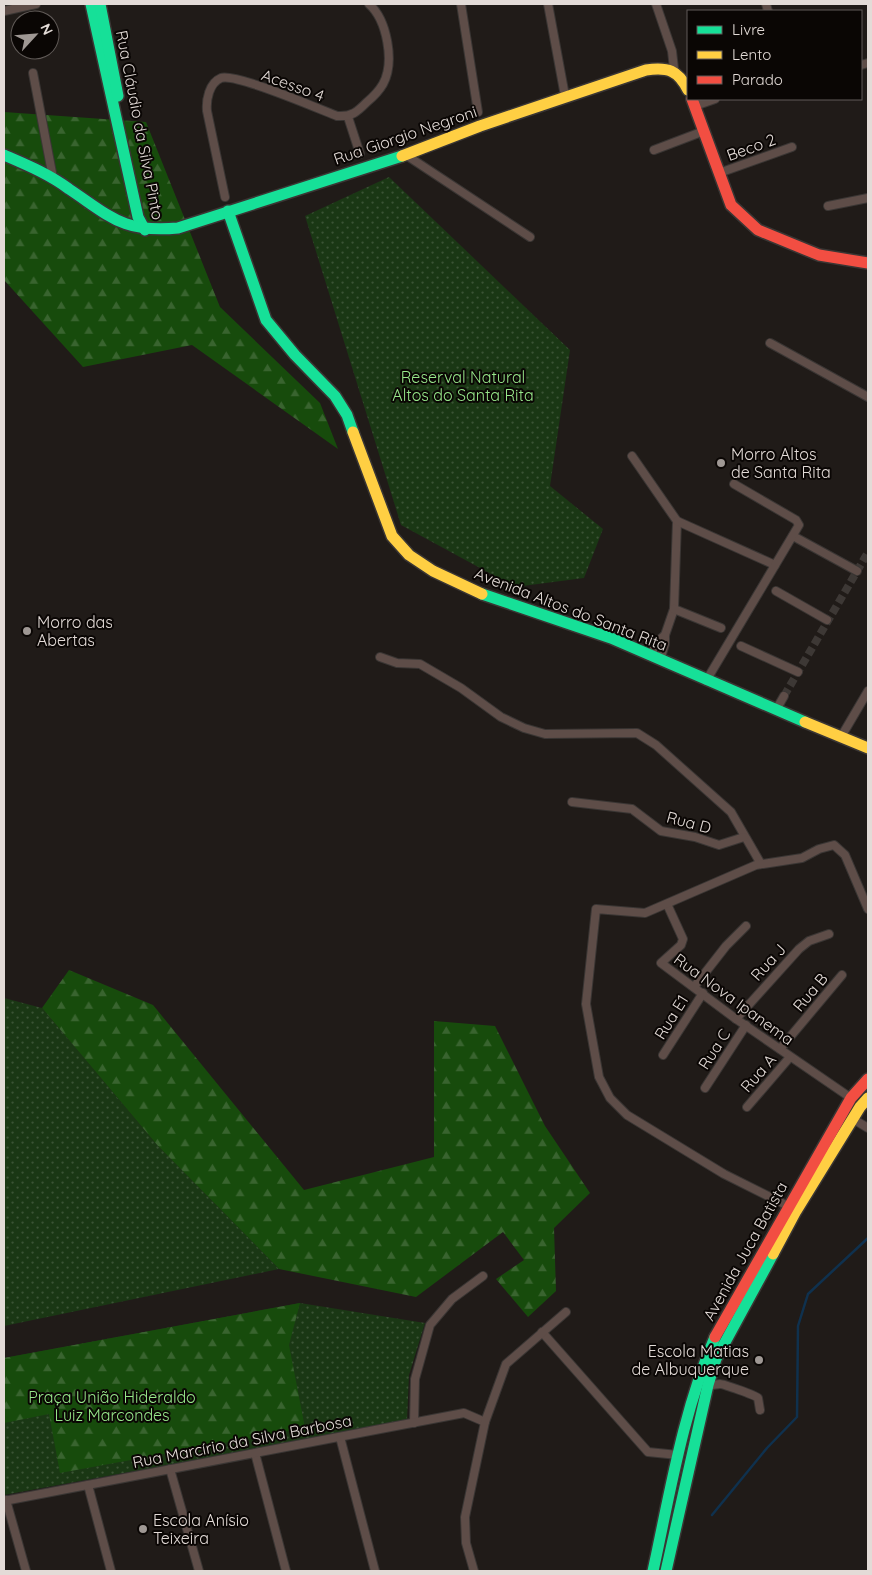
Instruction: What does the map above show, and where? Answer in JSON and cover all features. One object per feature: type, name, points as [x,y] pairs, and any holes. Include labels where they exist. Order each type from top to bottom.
[{"type":"street","points":[[4,11],[36,4]]},
{"type":"street","name":"Rua Cláudio da Silva Pinto","points":[[91,4],[109,73],[138,217],[145,230]]},
{"type":"street","name":"Rua Cláudio da Silva Pinto","points":[[100,4],[109,73]]},
{"type":"street","points":[[360,154],[348,117],[357,112],[376,94],[386,75],[387,48],[381,21],[377,11],[369,4]]},
{"type":"street","points":[[461,4],[478,112]]},
{"type":"street","points":[[548,4],[565,96]]},
{"type":"street","points":[[656,4],[672,51],[674,69],[683,78],[687,88]]},
{"type":"street","name":"Rua Giorgio Negroni","points":[[4,154],[53,178],[110,220],[145,230],[178,228],[406,154],[565,96],[646,70],[661,67],[674,69]]},
{"type":"street","points":[[33,73],[53,178]]},
{"type":"street","name":"Acesso 4","points":[[225,197],[206,101],[216,81],[223,77],[231,78],[272,91],[337,116],[348,117]]},
{"type":"street","points":[[708,100],[694,102],[731,205],[758,230],[819,255],[868,263]]},
{"type":"street","points":[[654,150],[704,131]]},
{"type":"street","name":"Beco 2","points":[[719,173],[792,147]]},
{"type":"street","points":[[406,154],[530,237]]},
{"type":"street","points":[[828,206],[868,198]]},
{"type":"street","name":"Avenida Altos do Santa Rita","points":[[228,211],[266,320],[295,355],[335,396],[347,415],[392,536],[400,548],[439,575],[492,600],[557,619],[655,658],[868,748]]},
{"type":"street","points":[[770,343],[868,397]]},
{"type":"street","points":[[632,456],[677,521],[775,565]]},
{"type":"street","points":[[706,681],[799,525],[798,521],[734,484]]},
{"type":"street","points":[[655,658],[674,609],[677,521]]},
{"type":"street","points":[[793,536],[857,571]]},
{"type":"street","points":[[776,590],[827,620]]},
{"type":"street","points":[[674,609],[721,628]]},
{"type":"street","points":[[742,646],[798,672]]},
{"type":"street","points":[[380,657],[397,663],[420,664],[461,688],[500,717],[530,730],[545,734],[567,735],[617,732],[637,733],[656,745],[731,812],[761,864]]},
{"type":"street","points":[[841,737],[868,691]]},
{"type":"street","points":[[776,710],[784,696]]},
{"type":"street","name":"Rua D","points":[[572,802],[632,809],[661,831],[695,837],[719,845],[744,837]]},
{"type":"street","points":[[788,1206],[724,1174],[627,1115],[610,1098],[599,1077],[586,1004],[596,909],[646,913],[711,883],[761,864],[802,858],[829,845],[839,847],[853,871],[868,909]]},
{"type":"street","name":"Rua Nova Ipanema","points":[[667,904],[683,940],[660,963],[736,1019],[851,1098]]},
{"type":"street","points":[[694,987],[726,946],[746,926]]},
{"type":"street","name":"Rua J","points":[[736,1019],[799,948],[809,941],[829,934]]},
{"type":"street","name":"Rua B","points":[[780,1049],[842,975]]},
{"type":"street","name":"Rua E1","points":[[663,1056],[702,993]]},
{"type":"street","name":"Rua C","points":[[705,1088],[746,1025]]},
{"type":"street","name":"Rua A","points":[[747,1107],[790,1056]]},
{"type":"street","name":"Avenida Juca Batista","points":[[654,1571],[678,1456],[706,1358],[720,1326],[788,1206],[851,1098],[868,1079]]},
{"type":"street","name":"Avenida Juca Batista","points":[[666,1571],[708,1385],[716,1359],[796,1211],[868,1098]]},
{"type":"street","points":[[853,1119],[868,1128]]},
{"type":"street","points":[[414,1423],[415,1379],[430,1325],[452,1299],[483,1276]]},
{"type":"street","points":[[474,1571],[466,1543],[465,1517],[485,1422],[506,1364],[566,1312]]},
{"type":"street","points":[[542,1332],[648,1452],[678,1456]]},
{"type":"street","points":[[708,1385],[720,1384],[737,1391],[746,1391],[758,1398],[760,1410]]},
{"type":"street","name":"Rua Marcírio da Silva Barbosa","points":[[5,1500],[464,1413],[485,1422]]},
{"type":"street","points":[[340,1437],[375,1571]]},
{"type":"street","points":[[255,1453],[286,1571]]},
{"type":"street","points":[[170,1469],[199,1571]]},
{"type":"street","points":[[88,1485],[111,1571]]},
{"type":"street","points":[[5,1500],[26,1571]]},
{"type":"green space","points":[[4,112],[146,122],[220,307],[320,403],[338,449],[192,345],[83,367],[4,280]]},
{"type":"green space","name":"Reserval Natural Altos do Santa Rita","points":[[389,177],[570,350],[550,486],[603,529],[584,578],[515,587],[401,525],[305,216]]},
{"type":"green space","points":[[69,970],[153,1005],[304,1190],[434,1157],[434,1021],[495,1026],[545,1126],[590,1193],[554,1228],[556,1291],[528,1317],[496,1279],[524,1260],[503,1232],[416,1297],[279,1269],[158,1146],[42,1008]]},
{"type":"green space","points":[[4,998],[42,1008],[158,1146],[279,1269],[4,1326]]},
{"type":"green space","name":"Praça União Hideraldo Luiz Marcondes","points":[[300,1303],[425,1323],[409,1375],[407,1421],[4,1495],[4,1358]]},
{"type":"green space","name":"Praça União Hideraldo Luiz Marcondes","points":[[300,1303],[289,1345],[305,1428],[60,1473],[49,1414],[4,1423],[4,1358]]},
{"type":"waterway","points":[[712,1515],[767,1448],[797,1417],[798,1326],[808,1294],[868,1238]]},
{"type":"tunnel","points":[[784,696],[867,554]]},
{"type":"traffic: fast","points":[[91,4],[138,217],[145,230]]},
{"type":"traffic: fast","points":[[100,4],[118,96]]},
{"type":"traffic: fast","points":[[4,155],[54,179],[96,208],[119,221],[144,228],[159,229],[178,228],[402,156]]},
{"type":"traffic: fast","points":[[228,211],[266,320],[295,355],[335,396],[347,415],[353,432]]},
{"type":"traffic: fast","points":[[482,594],[611,638],[805,722]]},
{"type":"traffic: fast","points":[[666,1571],[708,1385],[716,1359],[773,1254]]},
{"type":"traffic: fast","points":[[653,1571],[686,1423],[694,1394],[715,1337]]},
{"type":"traffic: slow","points":[[402,156],[480,126],[646,70],[660,69],[671,71],[680,78],[687,88]]},
{"type":"traffic: slow","points":[[353,432],[392,536],[409,555],[433,571],[482,594]]},
{"type":"traffic: slow","points":[[805,722],[868,748]]},
{"type":"traffic: slow","points":[[773,1254],[796,1211],[860,1107],[868,1098]]},
{"type":"traffic: jam","points":[[692,100],[731,205],[758,230],[819,255],[868,263]]},
{"type":"traffic: jam","points":[[715,1337],[851,1098],[868,1079]]},
{"type":"place","name":"Morro Altos de Santa Rita","points":[[721,463]]},
{"type":"place","name":"Morro das Abertas","points":[[27,631]]},
{"type":"place","name":"Escola Matias de Albuquerque","points":[[759,1360]]},
{"type":"place","name":"Escola Anísio Teixeira","points":[[143,1529]]}]
